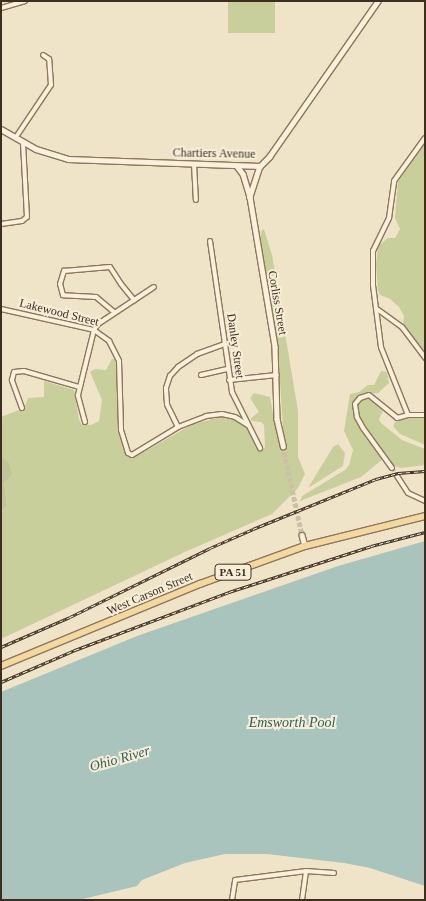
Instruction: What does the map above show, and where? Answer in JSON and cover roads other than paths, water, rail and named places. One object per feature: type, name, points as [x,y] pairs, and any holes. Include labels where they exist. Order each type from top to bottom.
[{"type":"main road","name":"West Carson Street","points":[[1,666],[200,584],[305,546],[425,516]]},
{"type":"street","points":[[1,8],[25,1]]},
{"type":"street","name":"Chartiers Avenue","points":[[1,129],[36,149],[68,159],[260,166],[378,1]]},
{"type":"street","points":[[16,137],[51,85],[49,59],[43,54]]},
{"type":"street","points":[[408,415],[381,347],[373,250],[389,218],[394,181],[425,138]]},
{"type":"street","points":[[1,224],[22,221],[28,212],[23,142]]},
{"type":"street","points":[[194,164],[196,200]]},
{"type":"street","points":[[237,166],[243,174],[250,197]]},
{"type":"street","name":"Corliss Street","points":[[260,166],[250,197],[275,347],[277,419],[283,446]]},
{"type":"street","name":"Danley Street","points":[[210,241],[229,380],[232,392],[260,448]]},
{"type":"street","points":[[114,312],[96,298],[62,295],[60,284],[64,271],[110,267],[134,300]]},
{"type":"street","points":[[85,422],[78,394],[94,330],[98,324],[114,312],[154,287]]},
{"type":"street","name":"Lakewood Street","points":[[1,309],[94,330],[109,341],[119,360],[121,430],[128,453],[132,455],[178,427]]},
{"type":"street","points":[[377,309],[402,327],[425,358]]},
{"type":"street","points":[[224,344],[208,349],[184,362],[173,371],[166,388],[167,404],[178,427],[206,416],[222,414],[235,416],[248,425]]},
{"type":"street","points":[[201,375],[228,369]]},
{"type":"street","points":[[22,408],[12,380],[12,374],[17,370],[79,387]]},
{"type":"street","points":[[229,380],[276,375]]},
{"type":"street","points":[[392,468],[363,428],[357,417],[355,404],[360,398],[369,395],[397,418],[408,415],[425,415]]},
{"type":"street","points":[[397,476],[408,493],[425,500]]},
{"type":"street","points":[[302,535],[305,546]]},
{"type":"street","points":[[232,900],[236,880],[306,872],[334,874]]},
{"type":"street","points":[[302,900],[306,872]]},
{"type":"water","name":"Emsworth Pool","points":[[425,541],[425,886],[370,868],[344,863],[267,854],[225,854],[185,863],[142,880],[137,886],[79,900],[1,900],[1,692],[137,636],[338,566]]},
{"type":"tunnel","points":[[283,446],[302,535]]},
{"type":"tunnel","points":[[392,468],[397,476]]},
{"type":"railway","points":[[1,647],[70,617],[210,548],[253,529],[376,479],[398,473],[425,471]]},
{"type":"railway","points":[[1,682],[75,650],[229,592],[371,546],[425,532]]},
{"type":"water label","name":"Ohio River","points":[[120,759]]}]
